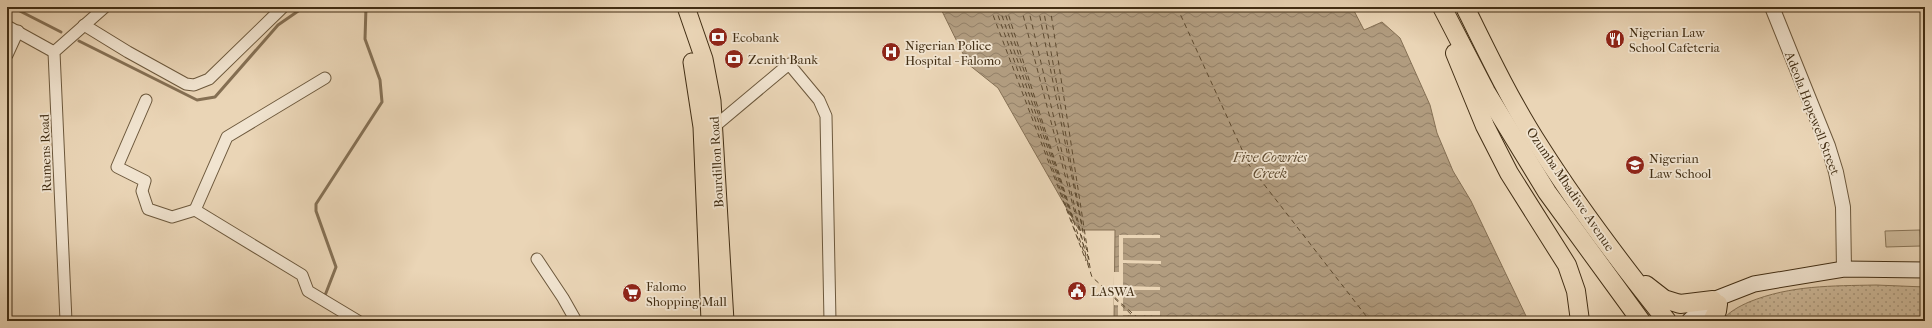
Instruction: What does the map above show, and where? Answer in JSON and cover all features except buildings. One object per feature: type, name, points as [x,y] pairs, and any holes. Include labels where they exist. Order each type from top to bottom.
[{"type":"highway","points":[[1438,7],[1460,68],[1485,126],[1509,172],[1567,265],[1576,291],[1580,321]]},
{"type":"highway","name":"Ozumba Mbadiwe Avenue","points":[[1442,7],[1486,92],[1543,186],[1617,291],[1641,321]]},
{"type":"highway","name":"Ozumba Mbadiwe Avenue","points":[[1465,7],[1513,100],[1539,146],[1569,190],[1667,321]]},
{"type":"highway","points":[[1621,261],[1652,290],[1672,302],[1717,305]]},
{"type":"main road","name":"Bourdillon Road","points":[[675,7],[693,65],[709,126],[710,321]]},
{"type":"main road","name":"Bourdillon Road","points":[[686,7],[704,59],[725,321]]},
{"type":"main road","points":[[1689,321],[1754,284],[1844,269],[1925,270]]},
{"type":"main road","points":[[1701,321],[1717,305]]},
{"type":"street","points":[[7,26],[54,52],[105,7]]},
{"type":"street","points":[[84,25],[186,84],[194,85],[210,79],[283,7]]},
{"type":"street","name":"Adeola Hopewell Street","points":[[1772,7],[1828,146],[1836,172],[1843,207],[1844,269]]},
{"type":"street","points":[[7,55],[18,31]]},
{"type":"street","name":"Rumens Road","points":[[54,52],[66,321]]},
{"type":"street","points":[[709,126],[789,64],[819,100],[826,116],[830,321]]},
{"type":"street","points":[[194,210],[227,137],[325,78]]},
{"type":"street","points":[[146,100],[117,167],[145,181],[142,192],[148,209],[172,216],[194,210],[302,276],[308,291],[358,321]]},
{"type":"street","points":[[537,259],[563,298],[576,321]]},
{"type":"shaded area","points":[[1920,230],[1921,246],[1886,247],[1885,231]]},
{"type":"shaded area","points":[[1876,285],[1925,287],[1925,321],[1722,321],[1731,312],[1742,305],[1780,292],[1796,289]]},
{"type":"water","name":"Five Cowries Creek","points":[[940,7],[1319,7],[1331,12],[1342,7],[1352,7],[1364,30],[1382,22],[1400,38],[1430,105],[1437,133],[1453,171],[1471,201],[1526,316],[1525,321],[1114,321],[1115,230],[1079,230],[998,88],[968,64]]},
{"type":"pier","points":[[1119,235],[1160,235],[1160,238],[1123,238],[1123,260],[1161,261],[1161,264],[1123,263],[1123,286],[1160,287],[1160,290],[1123,290],[1123,311],[1160,311],[1160,315],[1123,315],[1123,321],[1118,321],[1118,305],[1114,305],[1114,272],[1119,272]]},
{"type":"waterway","points":[[12,7],[61,32]]},
{"type":"waterway","points":[[79,41],[197,100],[215,97],[278,25],[304,7]]},
{"type":"waterway","points":[[324,298],[336,267],[316,211],[316,204],[382,102],[380,80],[365,39],[366,7]]},
{"type":"ferry route","points":[[990,7],[1086,261]]},
{"type":"ferry route","points":[[995,7],[1079,242]]},
{"type":"ferry route","points":[[999,7],[1073,221]]},
{"type":"ferry route","points":[[1003,7],[1092,277],[1141,321]]},
{"type":"ferry route","points":[[1006,7],[1074,221]]},
{"type":"ferry route","points":[[1021,7],[1089,267]]},
{"type":"ferry route","points":[[1028,7],[1085,251]]},
{"type":"ferry route","points":[[1038,7],[1091,272]]},
{"type":"ferry route","points":[[1043,7],[1083,231]]},
{"type":"ferry route","points":[[1050,7],[1089,260]]},
{"type":"ferry route","points":[[1177,7],[1249,165],[1370,321]]},
{"type":"ferry route","points":[[1108,292],[1138,321]]},
{"type":"place","name":"Ecobank","points":[[718,37]]},
{"type":"place","name":"Nigerian Law School Cafeteria","points":[[1615,39]]},
{"type":"place","name":"Nigerian Police Hospital - Falomo","points":[[891,52]]},
{"type":"place","name":"Zenith Bank","points":[[734,59]]},
{"type":"place","name":"Nigerian Law School","points":[[1635,165]]},
{"type":"place","name":"LASWA","points":[[1077,291]]},
{"type":"place","name":"Falomo Shopping Mall","points":[[632,293]]}]
